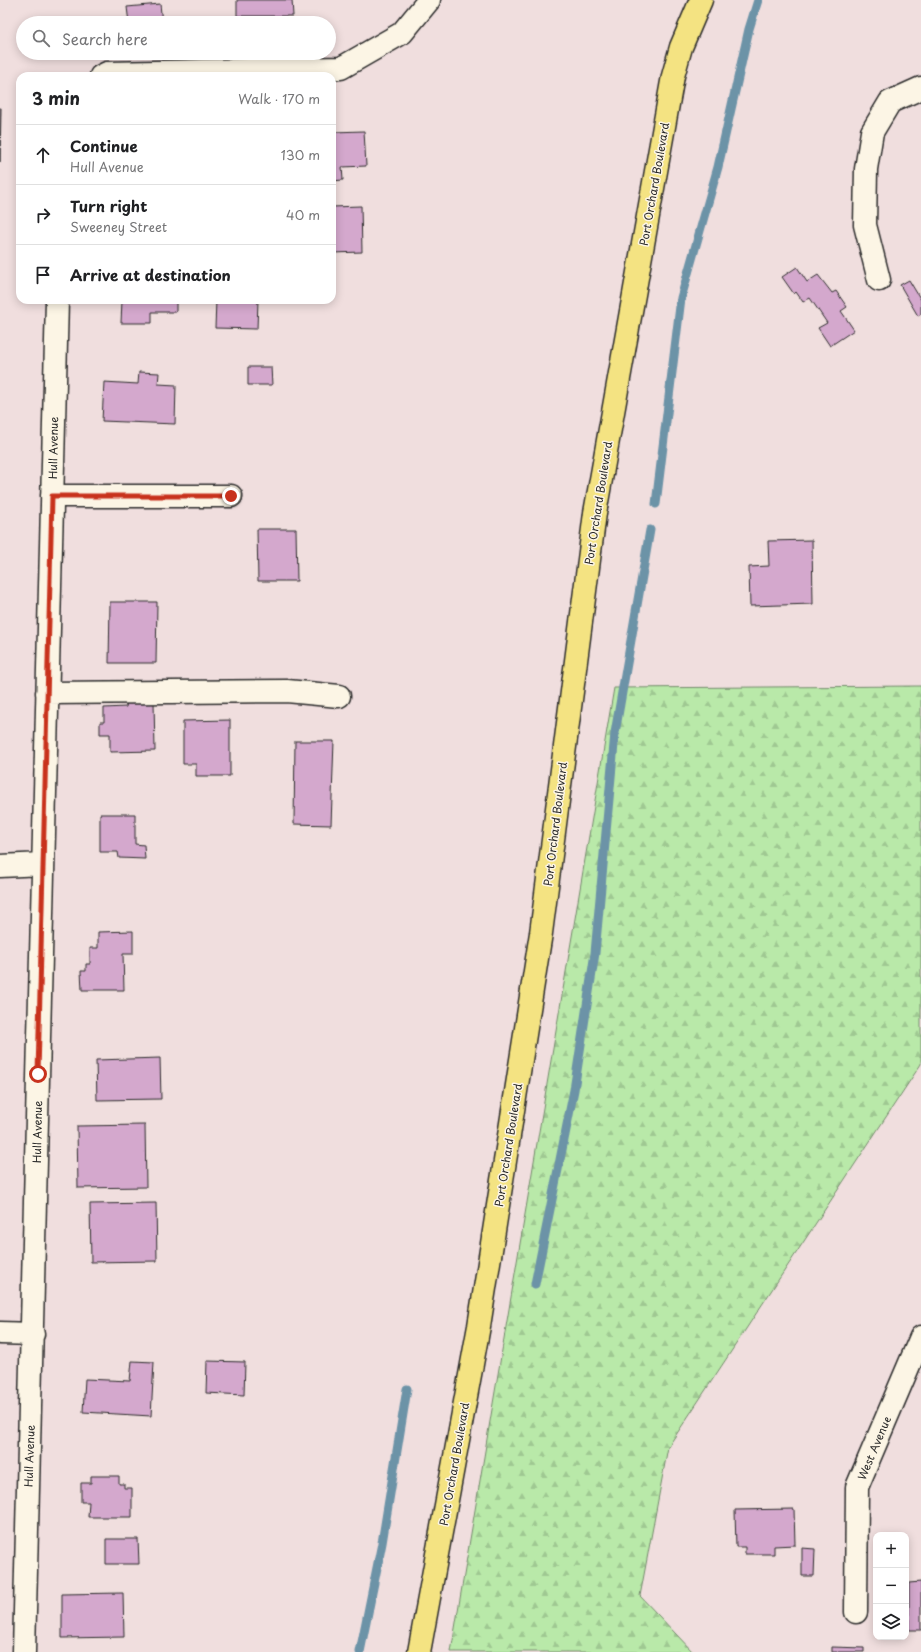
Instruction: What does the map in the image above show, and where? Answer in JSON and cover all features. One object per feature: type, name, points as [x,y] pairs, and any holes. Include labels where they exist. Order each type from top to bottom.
[{"type":"main road","name":"Port Orchard Boulevard","points":[[419,1652],[479,1326],[540,941],[596,505],[673,76],[680,47],[701,0]]},
{"type":"street","points":[[155,72],[341,68],[402,33],[429,0]]},
{"type":"street","points":[[878,280],[865,225],[866,169],[872,132],[890,102],[921,88]]},
{"type":"street","name":"Hull Avenue","points":[[24,1652],[57,304]]},
{"type":"street","points":[[52,496],[231,496]]},
{"type":"street","points":[[47,693],[287,691],[339,696]]},
{"type":"street","points":[[0,866],[43,864]]},
{"type":"street","points":[[0,1333],[32,1334]]},
{"type":"street","name":"West Avenue","points":[[856,1612],[857,1487],[921,1337]]},
{"type":"green space","points":[[921,686],[921,1064],[668,1447],[640,1596],[693,1652],[451,1652],[614,688]]},
{"type":"building","points":[[237,0],[292,0],[293,16],[237,16]]},
{"type":"building","points":[[160,4],[161,16],[128,16],[127,7]]},
{"type":"building","points":[[0,108],[1,108],[0,162]]},
{"type":"building","points":[[364,131],[366,166],[342,167],[343,180],[336,181],[336,132]]},
{"type":"building","points":[[361,206],[362,252],[336,253],[336,207]]},
{"type":"building","points":[[797,267],[807,282],[818,275],[832,293],[836,291],[847,307],[841,311],[854,330],[830,346],[818,328],[827,323],[810,298],[803,302],[796,292],[794,294],[782,277]]},
{"type":"building","points":[[909,280],[921,300],[921,314],[918,316],[900,285]]},
{"type":"building","points":[[122,304],[176,304],[176,312],[152,312],[152,323],[121,323]]},
{"type":"building","points":[[216,304],[258,304],[257,329],[215,328]]},
{"type":"building","points":[[248,367],[271,367],[272,385],[248,385]]},
{"type":"building","points":[[139,372],[159,373],[158,384],[176,385],[175,424],[102,421],[104,382],[138,384]]},
{"type":"building","points":[[257,529],[296,529],[297,581],[258,581]]},
{"type":"building","points":[[812,540],[813,604],[750,606],[749,567],[769,566],[768,541]]},
{"type":"building","points":[[110,602],[157,602],[156,663],[109,663]]},
{"type":"building","points":[[127,702],[154,702],[155,751],[110,752],[110,734],[100,734],[100,722],[104,722],[104,708],[126,707]]},
{"type":"building","points":[[230,720],[230,776],[196,776],[196,764],[183,764],[183,721]]},
{"type":"building","points":[[295,741],[334,741],[331,825],[294,824]]},
{"type":"building","points":[[100,814],[135,814],[135,844],[144,845],[145,859],[119,858],[118,852],[100,852]]},
{"type":"building","points":[[133,931],[133,954],[123,954],[124,990],[82,990],[81,971],[86,971],[86,964],[90,964],[90,948],[98,948],[98,932]]},
{"type":"building","points":[[160,1058],[161,1099],[97,1100],[96,1060]]},
{"type":"building","points":[[145,1125],[146,1187],[78,1188],[77,1126]]},
{"type":"building","points":[[156,1203],[157,1261],[91,1262],[90,1204]]},
{"type":"building","points":[[132,1361],[154,1362],[151,1416],[83,1412],[85,1379],[130,1381]]},
{"type":"building","points":[[207,1361],[245,1362],[244,1395],[206,1393]]},
{"type":"building","points":[[91,1476],[119,1476],[119,1484],[124,1484],[124,1488],[132,1488],[132,1517],[88,1517],[89,1502],[81,1502],[81,1483],[91,1483]]},
{"type":"building","points":[[794,1509],[795,1545],[774,1546],[774,1554],[745,1554],[745,1547],[736,1547],[735,1510]]},
{"type":"building","points":[[106,1539],[138,1539],[139,1564],[106,1564]]},
{"type":"building","points":[[802,1548],[815,1549],[814,1576],[802,1576]]},
{"type":"building","points":[[921,1582],[921,1630],[909,1630],[909,1583]]},
{"type":"building","points":[[123,1593],[124,1637],[62,1638],[62,1594]]},
{"type":"building","points":[[832,1647],[864,1648],[864,1652],[832,1652]]},
{"type":"waterway","points":[[656,504],[681,298],[718,167],[749,29],[758,0]]},
{"type":"waterway","points":[[535,1284],[574,1090],[595,953],[615,733],[650,530]]},
{"type":"waterway","points":[[360,1652],[382,1543],[407,1389]]},
{"type":"route","points":[[38,1074],[52,496],[231,496]]}]
